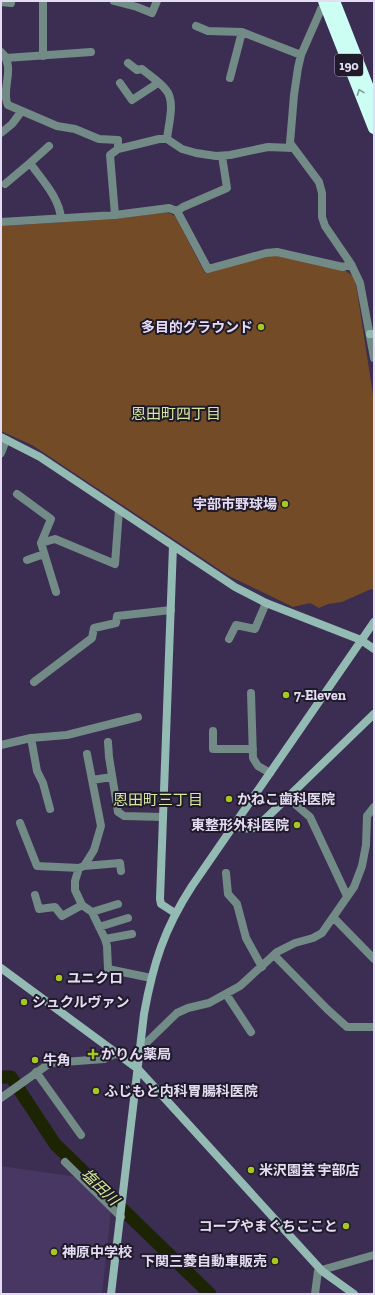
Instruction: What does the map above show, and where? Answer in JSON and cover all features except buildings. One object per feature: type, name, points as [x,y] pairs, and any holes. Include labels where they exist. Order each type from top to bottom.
[{"type":"highway","name":"190","points":[[330,2],[374,103]]},
{"type":"highway","name":"190","points":[[330,2],[374,128]]},
{"type":"street","points":[[43,56],[44,1]]},
{"type":"street","points":[[114,1],[137,7],[152,13],[157,1]]},
{"type":"street","points":[[1,2],[11,3]]},
{"type":"street","points":[[330,2],[319,14],[301,55],[294,96],[290,143],[319,182],[322,194],[322,217],[325,226],[350,264],[360,283],[372,334],[374,358]]},
{"type":"street","points":[[196,26],[208,31],[242,32],[301,55]]},
{"type":"street","points":[[230,78],[242,32]]},
{"type":"street","points":[[91,52],[43,56],[4,55],[7,79],[3,89],[4,100],[8,106],[57,126],[75,129],[99,139],[118,140],[118,149]]},
{"type":"street","points":[[128,63],[137,70],[142,69],[166,90],[171,103],[167,139]]},
{"type":"street","points":[[120,83],[132,100],[158,83]]},
{"type":"street","points":[[1,133],[12,124],[21,112]]},
{"type":"street","points":[[115,215],[110,155],[118,149],[159,139],[167,139],[182,149],[196,153],[222,156],[268,147],[293,148]]},
{"type":"street","points":[[5,184],[49,146]]},
{"type":"street","points":[[177,211],[227,188],[222,156]]},
{"type":"street","points":[[30,163],[60,207],[61,218]]},
{"type":"street","points":[[1,222],[115,215],[169,208],[177,211],[208,269],[266,253],[277,252],[343,267],[350,264]]},
{"type":"street","points":[[1,453],[4,438],[40,457],[235,586],[266,603],[361,640],[374,649]]},
{"type":"street","points":[[17,494],[51,519],[42,543],[56,592]]},
{"type":"street","points":[[42,543],[56,539],[115,564],[119,510]]},
{"type":"street","points":[[173,546],[161,904],[175,913]]},
{"type":"street","points":[[27,560],[44,554]]},
{"type":"street","points":[[229,639],[236,625],[255,629],[266,603]]},
{"type":"street","points":[[34,682],[92,638],[94,628],[116,623],[117,616],[171,610]]},
{"type":"street","points":[[111,1294],[150,978],[165,935],[175,913],[374,622]]},
{"type":"street","points":[[251,693],[254,758],[258,766],[270,773]]},
{"type":"street","points":[[234,826],[254,829],[374,714]]},
{"type":"street","points":[[1,745],[32,738],[67,734],[138,716]]},
{"type":"street","points":[[213,731],[213,749],[253,749]]},
{"type":"street","points":[[32,738],[37,771],[43,783],[50,809]]},
{"type":"street","points":[[108,742],[118,812],[124,816],[163,817]]},
{"type":"street","points":[[87,754],[101,826],[94,850],[81,867],[75,881],[75,890],[82,905],[92,912],[105,939],[107,946],[108,969],[150,978]]},
{"type":"street","points":[[92,780],[112,777]]},
{"type":"street","points":[[288,798],[310,817],[347,896]]},
{"type":"street","points":[[141,1048],[177,1014],[188,1008],[209,1003],[226,994],[248,980],[274,955],[294,943],[313,938],[322,933],[354,887],[362,866],[366,845],[367,816],[374,806]]},
{"type":"street","points":[[20,823],[37,866],[81,867],[120,863],[121,871]]},
{"type":"street","points":[[226,873],[228,894],[237,904],[246,938],[262,967]]},
{"type":"street","points":[[35,895],[39,909],[55,907],[62,916],[82,905]]},
{"type":"street","points":[[92,912],[118,904]]},
{"type":"street","points":[[332,917],[374,959]]},
{"type":"street","points":[[99,927],[128,918]]},
{"type":"street","points":[[105,939],[132,934]]},
{"type":"street","points":[[274,955],[327,1009],[347,1027],[374,1027]]},
{"type":"street","points":[[1,968],[138,1069],[322,1271],[354,1294]]},
{"type":"street","points":[[226,994],[251,1032]]},
{"type":"street","points":[[1,1098],[18,1088],[36,1072],[50,1063],[104,1059],[118,1053]]},
{"type":"street","points":[[36,1072],[80,1136]]},
{"type":"street","points":[[65,1162],[121,1212]]},
{"type":"street","points":[[315,1294],[318,1271],[374,1255]]},
{"type":"shaded area","points":[[167,212],[175,216],[205,273],[265,256],[278,256],[345,270],[355,278],[374,401],[374,590],[371,589],[342,602],[328,604],[319,608],[310,603],[293,607],[229,576],[32,445],[1,431],[1,226],[115,219]]},
{"type":"shaded area","name":"神原中学校","points":[[1,1166],[77,1177],[111,1211],[102,1294],[1,1294]]},
{"type":"waterway","name":"塩田川","points":[[1,1077],[11,1077],[55,1144],[210,1294]]},
{"type":"place","name":"多目的グラウンド","points":[[261,327]]},
{"type":"place","name":"宇部市野球場","points":[[285,504]]},
{"type":"place","name":"7-Eleven","points":[[286,695]]},
{"type":"place","name":"かねこ歯科医院","points":[[229,799]]},
{"type":"place","name":"東整形外科医院","points":[[297,825]]},
{"type":"place","name":"ユニクロ","points":[[59,978]]},
{"type":"place","name":"シュクルヴァン","points":[[24,1002]]},
{"type":"place","name":"かりん薬局","points":[[93,1054]]},
{"type":"place","name":"牛角","points":[[35,1060]]},
{"type":"place","name":"ふじもと内科胃腸科医院","points":[[96,1091]]},
{"type":"place","name":"米沢園芸 宇部店","points":[[251,1170]]},
{"type":"place","name":"コープやまぐちここと","points":[[346,1226]]},
{"type":"place","name":"神原中学校","points":[[54,1252]]},
{"type":"place","name":"下関三菱自動車販売","points":[[275,1261]]},
{"type":"district","name":"恩田町四丁目","points":[[176,414]]},
{"type":"district","name":"恩田町三丁目","points":[[158,800]]}]
